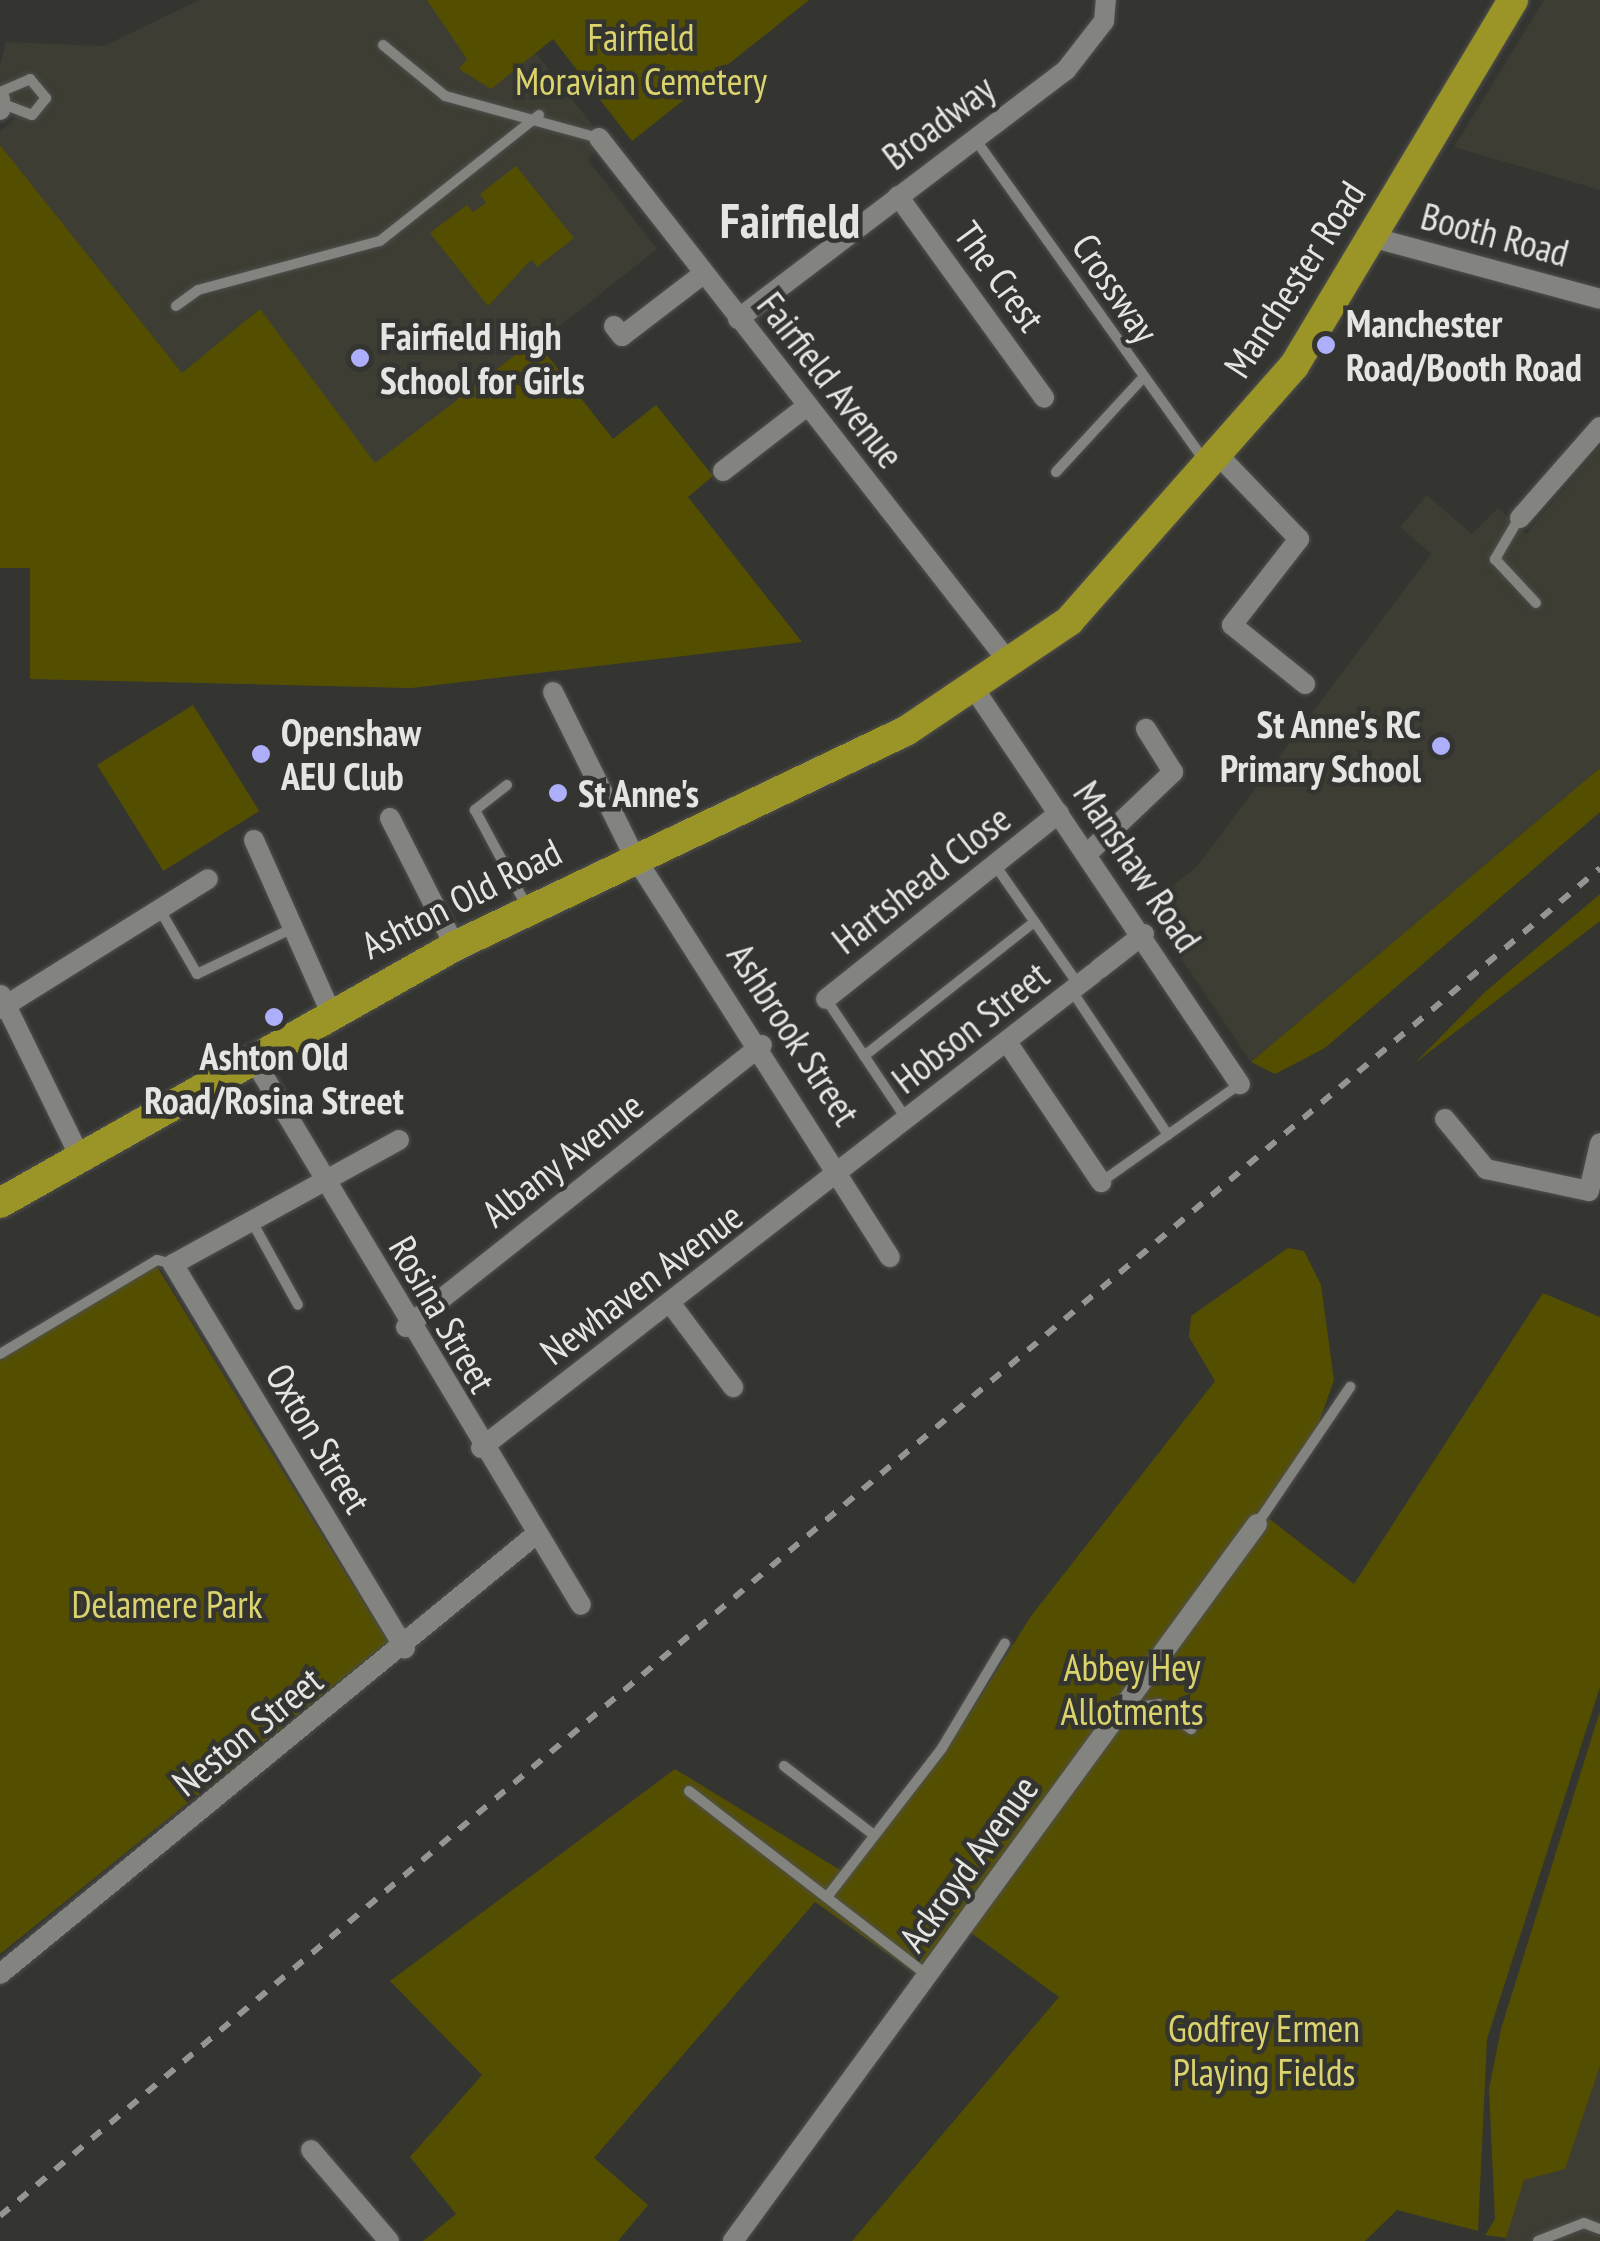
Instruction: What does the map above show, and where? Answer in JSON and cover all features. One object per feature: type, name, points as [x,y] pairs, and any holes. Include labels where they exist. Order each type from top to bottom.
[{"type":"highway","name":"Manchester Road","points":[[1069,620],[1215,462],[1294,366],[1512,0]]},
{"type":"highway","name":"Ashton Old Road","points":[[0,1202],[251,1055],[527,908],[633,854],[906,731],[975,690],[1069,620]]},
{"type":"street","name":"Broadway","points":[[738,318],[1088,48],[1106,0]]},
{"type":"street","name":"Fairfield Avenue","points":[[598,138],[1011,665]]},
{"type":"street","name":"The Crest","points":[[898,196],[1044,398]]},
{"type":"street","name":"Booth Road","points":[[1370,236],[1600,300]]},
{"type":"street","points":[[614,326],[622,336],[703,274]]},
{"type":"street","points":[[723,471],[807,406]]},
{"type":"street","points":[[1520,518],[1600,426]]},
{"type":"street","points":[[1215,462],[1300,539],[1232,625],[1304,684]]},
{"type":"street","name":"Manshaw Road","points":[[975,690],[1144,934],[1240,1084]]},
{"type":"street","name":"Ashbrook Street","points":[[553,692],[575,720],[598,766],[633,854],[762,1045],[842,1172],[890,1258]]},
{"type":"street","points":[[1087,854],[1173,772],[1146,728]]},
{"type":"street","name":"Hartshead Close","points":[[826,999],[1060,814]]},
{"type":"street","points":[[390,818],[454,946]]},
{"type":"street","points":[[254,840],[330,1012]]},
{"type":"street","points":[[78,1153],[2,1002],[208,879]]},
{"type":"street","name":"Hobson Street","points":[[842,1172],[1144,934]]},
{"type":"street","points":[[1007,1042],[1101,1182]]},
{"type":"street","name":"Albany Avenue","points":[[406,1327],[762,1045]]},
{"type":"street","name":"Rosina Street","points":[[251,1055],[325,1176],[406,1327],[534,1536],[581,1605]]},
{"type":"street","points":[[1446,1119],[1486,1169],[1594,1192],[1600,1143]]},
{"type":"street","points":[[173,1264],[325,1176],[399,1140]]},
{"type":"street","name":"Newhaven Avenue","points":[[481,1448],[842,1172]]},
{"type":"street","name":"Oxton Street","points":[[173,1264],[405,1648]]},
{"type":"street","points":[[671,1304],[734,1387]]},
{"type":"street","name":"Ackroyd Avenue","points":[[733,2241],[1257,1524]]},
{"type":"street","name":"Neston Street","points":[[0,1974],[405,1648],[534,1536]]},
{"type":"street","points":[[311,2150],[389,2241]]},
{"type":"lane","points":[[383,45],[445,96],[538,115],[598,138]]},
{"type":"lane","points":[[176,306],[198,290],[380,241],[538,115]]},
{"type":"lane","name":"Crossway","points":[[975,138],[1141,380],[1215,462]]},
{"type":"lane","points":[[1056,472],[1141,380]]},
{"type":"lane","points":[[1520,518],[1495,559],[1536,603]]},
{"type":"lane","points":[[508,785],[475,810],[527,908]]},
{"type":"lane","points":[[994,864],[1034,922],[1086,980],[1168,1134]]},
{"type":"lane","points":[[160,909],[197,974],[293,928]]},
{"type":"lane","points":[[864,1056],[1034,922]]},
{"type":"lane","points":[[826,999],[907,1121]]},
{"type":"lane","points":[[1101,1182],[1240,1084]]},
{"type":"lane","points":[[250,1218],[298,1305]]},
{"type":"lane","points":[[0,1354],[157,1260],[173,1264]]},
{"type":"lane","points":[[1257,1524],[1350,1388]]},
{"type":"lane","points":[[827,1896],[870,1832],[942,1748],[1006,1643]]},
{"type":"lane","points":[[1123,1711],[1159,1704],[1191,1729]]},
{"type":"lane","points":[[784,1766],[870,1832]]},
{"type":"lane","points":[[688,1791],[929,1976]]},
{"type":"lane","points":[[1538,2241],[1584,2223],[1600,2230]]},
{"type":"shaded area","name":"Fairfield High School for Girls","points":[[199,0],[494,0],[605,141],[588,160],[657,249],[538,343],[613,439],[656,405],[713,476],[688,497],[802,642],[411,688],[30,679],[30,568],[183,374],[0,145],[0,132],[24,109],[0,87],[0,65],[6,42],[104,46]]},
{"type":"shaded area","points":[[1544,0],[1600,0],[1600,190],[1454,147]]},
{"type":"shaded area","name":"St Anne's RC Primary School","points":[[1600,446],[1600,768],[1251,1062],[1147,908],[1198,865],[1431,554],[1400,527],[1427,495],[1472,534],[1498,508],[1526,534]]},
{"type":"shaded area","points":[[1600,1896],[1600,2241],[1505,2241],[1556,2069]]},
{"type":"green space","name":"Fairfield Moravian Cemetery","points":[[427,0],[809,0],[632,141],[553,39],[491,89],[459,69],[467,59]]},
{"type":"green space","points":[[0,145],[182,373],[260,309],[375,463],[535,340],[613,439],[656,405],[713,476],[688,497],[802,642],[411,688],[30,679],[30,568],[0,568]]},
{"type":"green space","points":[[516,166],[574,238],[537,267],[531,260],[488,306],[430,233],[467,205],[473,212],[486,203],[480,194]]},
{"type":"green space","points":[[193,705],[259,811],[163,871],[97,765]]},
{"type":"green space","points":[[1600,768],[1600,812],[1325,1048],[1275,1074],[1251,1062]]},
{"type":"green space","points":[[1600,894],[1600,921],[1415,1063],[1485,992]]},
{"type":"green space","points":[[1288,1248],[1304,1251],[1321,1285],[1334,1380],[1316,1431],[1259,1511],[1354,1584],[1543,1293],[1600,1317],[1600,1687],[1487,2039],[1478,2231],[1397,2210],[1365,2241],[852,2241],[1059,1997],[963,1927],[923,1979],[815,1902],[594,2158],[648,2205],[618,2241],[423,2241],[456,2214],[410,2157],[482,2075],[390,1981],[675,1769],[845,1873],[946,1751],[1031,1616],[1215,1381],[1189,1337],[1191,1316]]},
{"type":"green space","name":"Delamere Park","points":[[156,1265],[388,1642],[0,1954],[0,1359]]},
{"type":"green space","points":[[1600,1711],[1600,2066],[1565,2169],[1524,2180],[1506,2238],[1485,2235],[1495,2219],[1489,2089],[1501,2029]]},
{"type":"railway","points":[[0,2216],[1600,868]]},
{"type":"place","name":"Manchester Road/Booth Road","points":[[1326,345]]},
{"type":"place","name":"Fairfield High School for Girls","points":[[360,358]]},
{"type":"place","name":"St Anne's RC Primary School","points":[[1441,746]]},
{"type":"place","name":"Openshaw AEU Club","points":[[261,754]]},
{"type":"place","name":"St Anne's","points":[[558,793]]},
{"type":"place","name":"Ashton Old Road/Rosina Street","points":[[274,1017]]},
{"type":"district","name":"Fairfield","points":[[790,221]]},
{"type":"park label","name":"Abbey Hey Allotments","points":[[1132,1689]]},
{"type":"park label","name":"Godfrey Ermen Playing Fields","points":[[1264,2050]]}]
